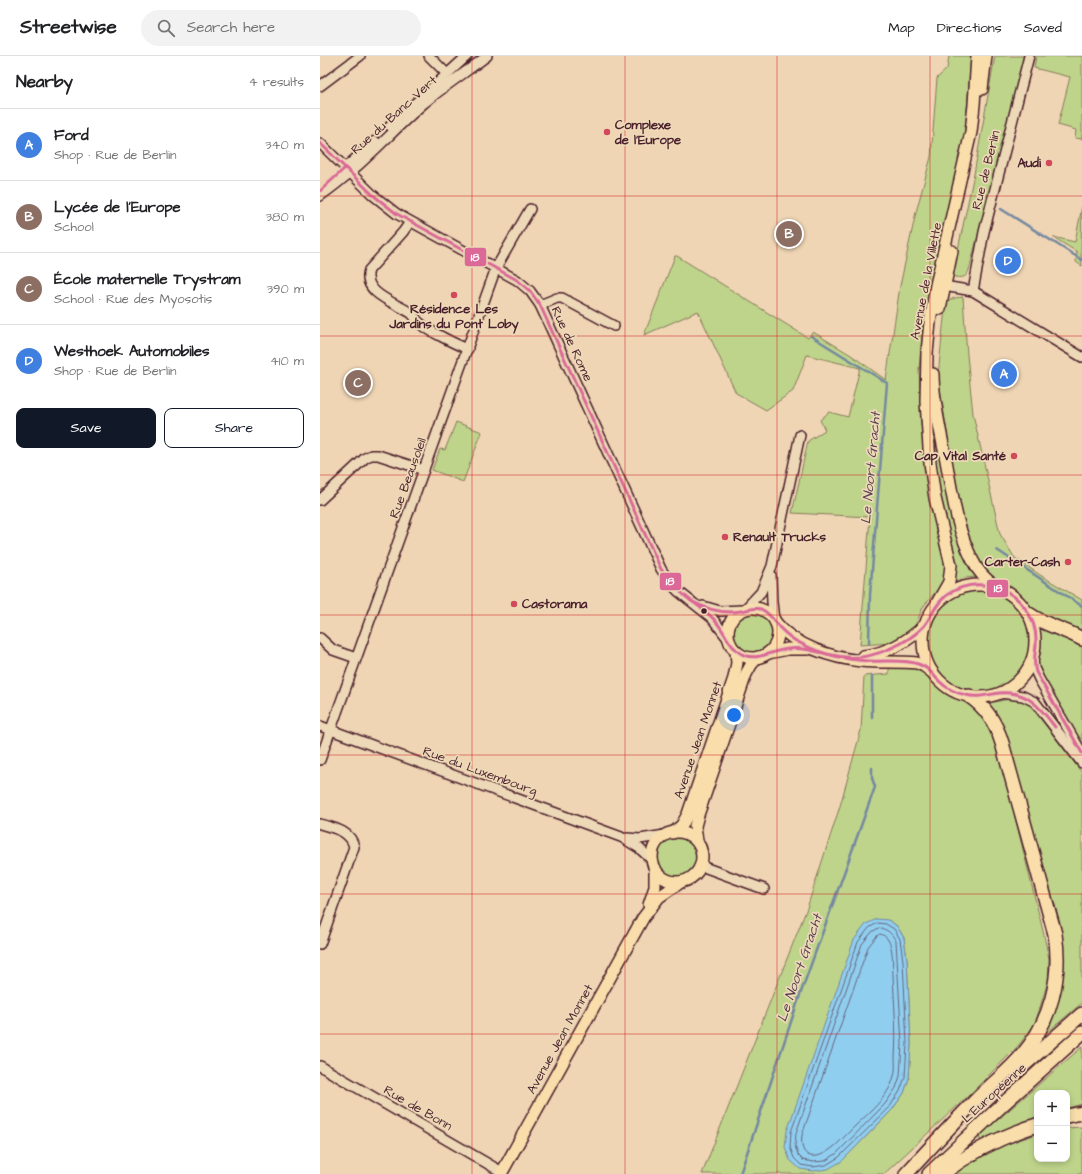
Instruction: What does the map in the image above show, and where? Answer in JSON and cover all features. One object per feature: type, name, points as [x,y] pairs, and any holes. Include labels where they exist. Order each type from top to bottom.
[{"type":"highway","points":[[1029,614],[1043,623],[1082,639]]},
{"type":"highway","points":[[906,1174],[974,1102],[1012,1066],[1028,1048],[1036,1037],[1045,1018],[1056,984],[1058,963],[1054,934],[1002,743],[989,716],[977,702],[969,696]]},
{"type":"highway","name":"L'Européenne","points":[[906,1174],[991,1095],[1082,1014]]},
{"type":"highway","name":"L'Européenne","points":[[929,1174],[1002,1105],[1082,1033]]},
{"type":"highway","points":[[1070,1115],[1082,1113]]},
{"type":"highway","points":[[1070,1120],[1082,1119]]},
{"type":"highway","points":[[942,1174],[985,1146],[1034,1126]]},
{"type":"main road","name":"Avenue de la Villette","points":[[976,56],[974,105],[969,142],[940,286],[933,365],[933,383],[936,407],[955,506],[963,536],[975,566],[983,577],[995,586]]},
{"type":"main road","name":"Avenue de la Villette","points":[[937,603],[949,582],[951,571],[950,560],[934,492],[927,436],[927,353],[930,322],[960,213],[978,117],[986,56]]},
{"type":"main road","points":[[814,649],[788,649],[763,655],[746,656],[736,651],[729,640],[728,631],[731,621],[736,615],[744,610],[752,608],[761,609],[769,614],[783,631],[796,641],[814,649],[859,661],[916,663],[924,666],[950,689],[969,696],[984,697],[1000,693],[1010,688],[1021,679],[1030,666],[1035,650],[1036,637],[1034,626],[1024,606],[1006,591],[995,586],[980,584],[965,586],[951,592],[937,603],[925,624],[923,638],[924,651],[928,664],[933,673]]},
{"type":"main road","points":[[763,655],[773,648],[777,640],[778,630],[775,621]]},
{"type":"main road","points":[[843,657],[870,655],[884,651],[909,638],[925,624]]},
{"type":"main road","name":"Avenue Jean Monnet","points":[[669,834],[682,825],[688,814],[735,673],[737,659],[736,651]]},
{"type":"main road","name":"Avenue Jean Monnet","points":[[697,841],[695,826],[698,815],[746,674],[751,665],[763,655]]},
{"type":"main road","points":[[669,834],[686,834],[697,841],[702,852],[701,866],[694,876],[681,882],[673,882],[659,874],[654,865],[653,852],[659,840],[669,834]]},
{"type":"main road","name":"Avenue Jean Monnet","points":[[502,1173],[643,918],[654,891],[654,865]]},
{"type":"main road","name":"Avenue Jean Monnet","points":[[643,918],[659,896],[681,882]]},
{"type":"street","points":[[320,86],[360,56]]},
{"type":"street","points":[[429,56],[447,74]]},
{"type":"street","name":"Rue du Banc Vert","points":[[320,196],[467,56]]},
{"type":"street","name":"Rue du Banc Vert","points":[[320,191],[347,170],[423,104],[487,56]]},
{"type":"street","name":"Rue de Berlin","points":[[974,291],[984,232],[1029,56]]},
{"type":"street","name":"Rue de Rome","points":[[320,143],[381,202],[410,222],[517,280],[533,295],[540,306],[662,569],[675,587],[712,618],[729,640]]},
{"type":"street","name":"Rue Beausoleil","points":[[320,760],[496,268],[530,209]]},
{"type":"street","points":[[410,222],[403,232],[368,270],[368,283],[381,296],[412,314],[422,325],[468,349]]},
{"type":"street","points":[[940,286],[974,291],[1082,357]]},
{"type":"street","points":[[540,306],[557,298],[562,298],[614,326]]},
{"type":"street","points":[[775,621],[771,591],[772,566],[800,434]]},
{"type":"street","points":[[320,500],[365,458],[371,455],[378,455],[424,470]]},
{"type":"street","points":[[744,610],[761,592],[772,566]]},
{"type":"street","name":"Rue de Rome","points":[[694,603],[720,611],[744,610]]},
{"type":"street","points":[[320,638],[333,650],[356,658]]},
{"type":"street","points":[[1033,658],[1034,668],[1039,679],[1082,753]]},
{"type":"street","points":[[1000,693],[1023,696],[1035,702],[1082,763]]},
{"type":"street","name":"Rue du Luxembourg","points":[[320,726],[621,837],[639,848],[654,865]]},
{"type":"street","points":[[320,824],[347,834],[351,838],[354,847],[320,944]]},
{"type":"street","name":"Rue du Luxembourg","points":[[621,837],[640,839],[669,834]]},
{"type":"street","points":[[701,866],[764,890]]},
{"type":"street","name":"Rue de Bonn","points":[[320,1066],[432,1130],[502,1173]]},
{"type":"green space","points":[[949,56],[971,56],[966,121],[959,166],[923,326],[919,370],[921,422],[926,477],[947,560],[944,579],[940,587],[923,607],[915,626],[906,635],[892,643],[860,645],[870,517],[792,513],[808,441],[825,430],[820,420],[829,412],[848,417],[860,368],[807,355],[793,391],[766,410],[736,393],[698,311],[644,335],[675,256],[677,256],[808,338],[813,332],[851,355],[886,380],[900,286],[916,212],[931,157],[937,78],[947,69]]},
{"type":"green space","points":[[995,56],[1025,56],[969,270],[967,275],[964,277],[955,277],[953,273],[974,174]]},
{"type":"green space","points":[[1036,56],[1082,56],[1082,139],[1075,138],[1076,130],[1058,125],[1070,77],[1034,68]]},
{"type":"green space","points":[[1082,206],[1082,266],[1076,262],[1077,252],[1053,237],[1075,242]]},
{"type":"green space","points":[[963,297],[973,414],[1000,534],[1014,557],[1040,575],[1082,600],[1082,632],[1036,613],[1021,594],[1010,586],[999,582],[987,574],[975,558],[966,531],[951,457],[938,376],[945,308],[948,302],[952,299]]},
{"type":"green space","points":[[930,390],[965,556],[976,577],[964,578],[951,584],[935,477]]},
{"type":"green space","points":[[456,422],[482,432],[463,482],[432,470],[440,449],[445,450]]},
{"type":"green space","points":[[980,590],[1000,593],[1009,598],[1023,612],[1028,621],[1031,641],[1028,661],[1023,670],[1009,684],[1000,689],[980,692],[960,689],[951,684],[937,670],[932,661],[929,641],[932,621],[937,612],[951,598],[960,593]]},
{"type":"green space","points":[[749,614],[757,614],[764,617],[769,622],[772,633],[769,644],[764,649],[757,652],[749,652],[742,649],[737,644],[734,637],[734,629],[737,622],[742,617]]},
{"type":"green space","points":[[1039,627],[1076,641],[1082,646],[1082,745],[1040,673],[1038,662],[1041,646]]},
{"type":"green space","points":[[889,665],[918,668],[926,672],[934,684],[947,694],[971,705],[990,727],[999,752],[1049,959],[1048,981],[1035,1024],[1018,1046],[969,1095],[884,1174],[702,1174],[807,908],[840,806],[861,730],[864,676],[889,674]],"holes":[[[888,920],[897,926],[904,938],[907,960],[911,1044],[909,1078],[904,1093],[892,1110],[842,1161]]]},
{"type":"green space","points":[[1014,698],[1022,700],[1030,705],[1082,773],[1082,1003],[1043,1036],[1062,954],[1060,922],[1039,853],[985,704]]},
{"type":"green space","points":[[673,838],[681,838],[688,841],[693,846],[696,857],[693,868],[688,873],[681,876],[673,876],[666,873],[661,868],[658,861],[658,853],[661,846],[666,841]]},
{"type":"green space","points":[[1082,1047],[1082,1104],[1070,1107],[1070,1090],[1034,1090],[1034,1118],[982,1141],[980,1140],[979,1136]]},
{"type":"green space","points":[[1082,1127],[1082,1174],[952,1174],[995,1148],[1034,1135],[1034,1162],[1070,1162],[1070,1128]]},
{"type":"water","points":[[877,919],[888,920],[897,926],[904,938],[907,960],[911,1044],[909,1078],[904,1093],[892,1110],[842,1161],[828,1169],[813,1171],[800,1169],[790,1160],[785,1147],[787,1131],[854,940],[866,924]]},
{"type":"waterway","points":[[1001,209],[1082,260]]},
{"type":"waterway","name":"Le Noort Gracht","points":[[811,336],[887,383],[870,595],[869,643]]},
{"type":"waterway","points":[[997,550],[1082,606]]},
{"type":"waterway","name":"Le Noort Gracht","points":[[872,676],[872,717]]},
{"type":"waterway","name":"Le Noort Gracht","points":[[740,1174],[800,995],[875,787],[872,778],[872,768]]},
{"type":"transit line","name":"18","points":[[320,143],[373,195],[397,214],[517,280],[530,291],[540,305],[661,569],[669,580],[682,593],[714,619],[735,649],[749,657],[794,649],[805,649],[839,657],[861,657],[875,654],[898,645],[916,633],[930,618],[936,606],[947,595],[957,589],[967,586],[989,586],[1009,593],[1025,608],[1034,626],[1036,635],[1034,662],[1036,672],[1082,753]]},
{"type":"transit line","name":"18","points":[[320,191],[345,168]]},
{"type":"transit line","name":"18","points":[[691,601],[709,608],[728,612],[753,608],[761,609],[770,615],[780,628],[790,637],[808,647],[834,656],[852,659],[912,662],[927,669],[951,690],[962,694],[970,696],[982,696],[999,693],[1017,694],[1032,701],[1055,727]]},
{"type":"place","name":"Complexe de l'Europe","points":[[607,132]]},
{"type":"place","name":"Audi","points":[[1049,163]]},
{"type":"place","name":"Lycée de l'Europe","points":[[789,234]]},
{"type":"place","name":"Westhoek Automobiles","points":[[1008,261]]},
{"type":"place","name":"Résidence Les Jardins du Pont Loby","points":[[454,295]]},
{"type":"place","name":"Ford","points":[[1004,374]]},
{"type":"place","name":"École maternelle Trystram","points":[[358,383]]},
{"type":"place","name":"Cap Vital Santé","points":[[1014,456]]},
{"type":"place","name":"Renault Trucks","points":[[725,537]]},
{"type":"place","name":"Carter-Cash","points":[[1068,562]]},
{"type":"place","name":"Castorama","points":[[514,604]]}]
